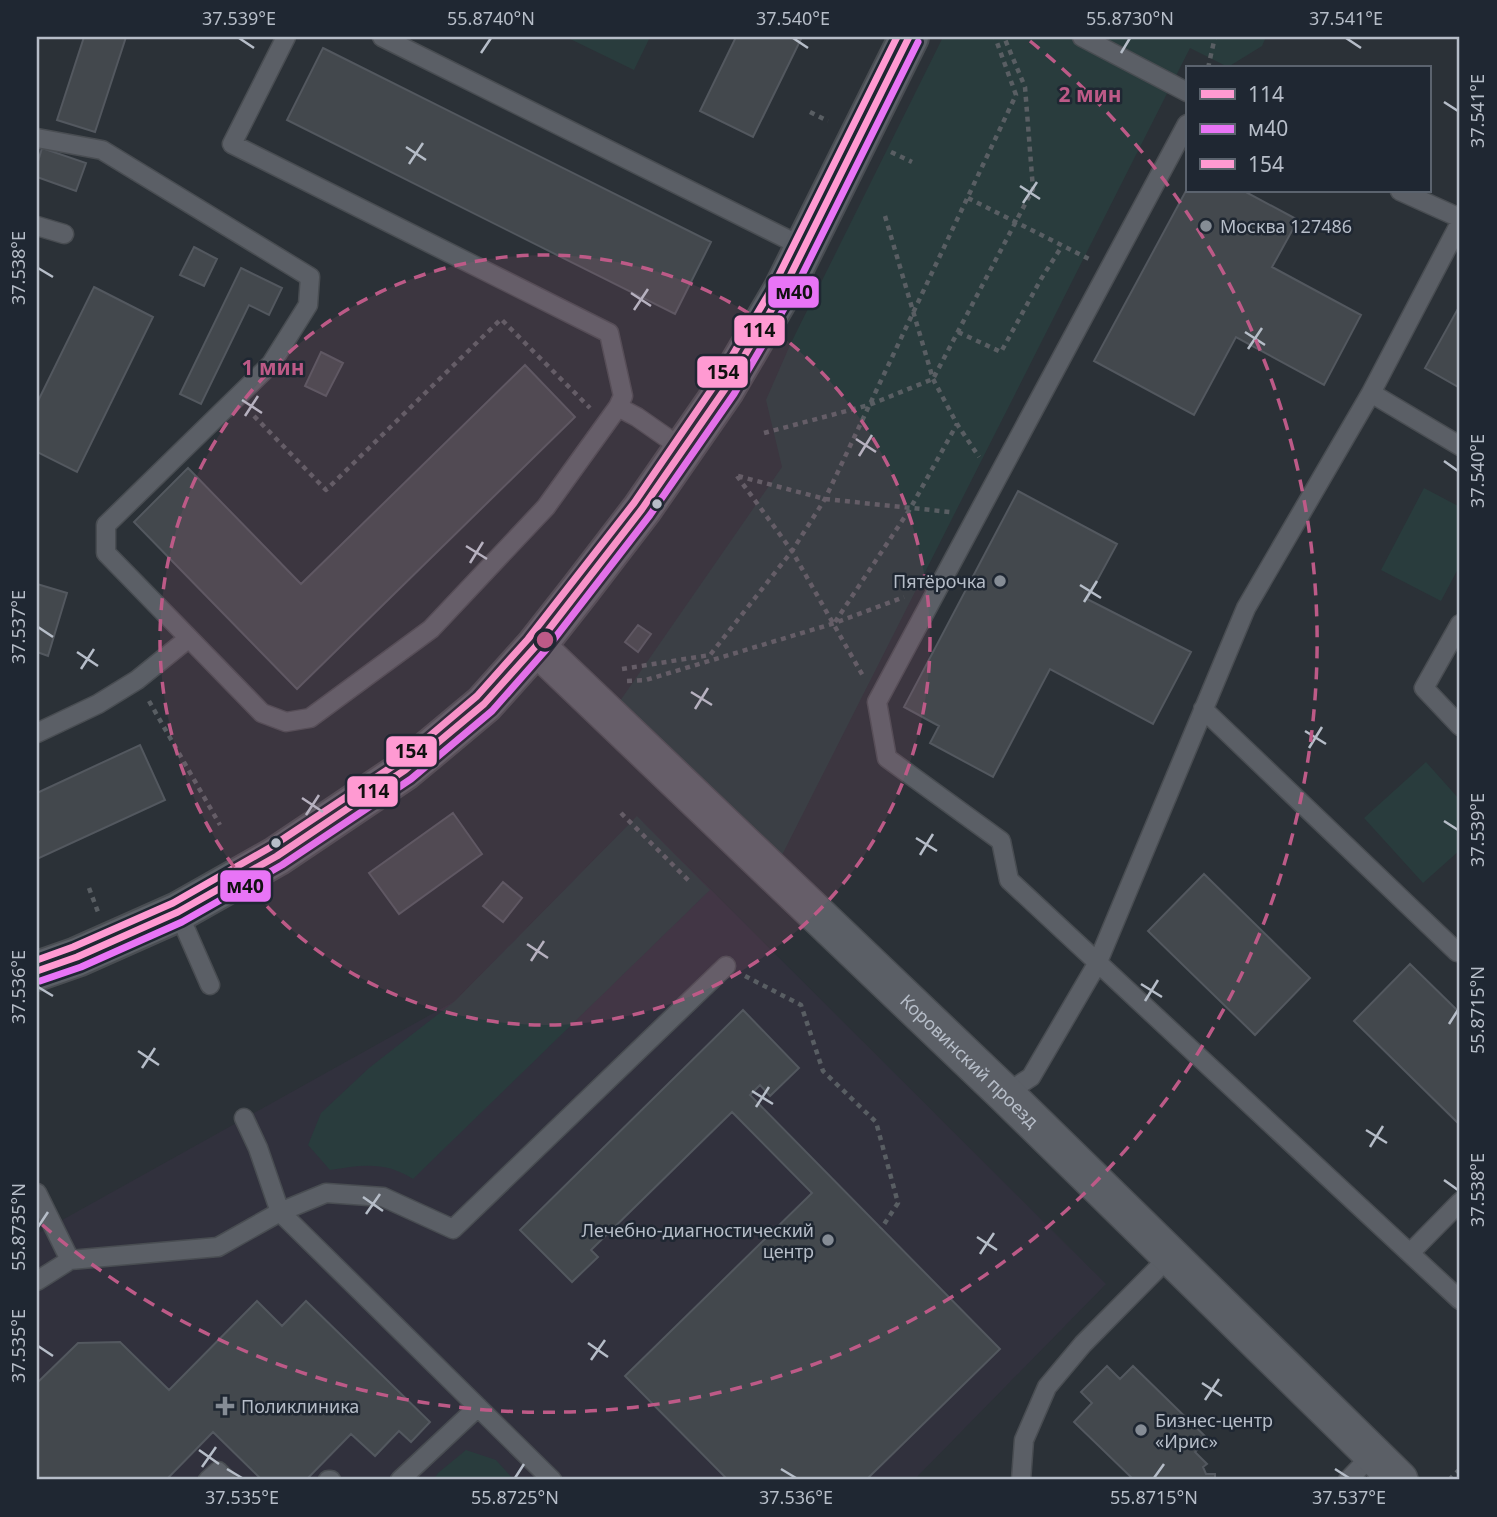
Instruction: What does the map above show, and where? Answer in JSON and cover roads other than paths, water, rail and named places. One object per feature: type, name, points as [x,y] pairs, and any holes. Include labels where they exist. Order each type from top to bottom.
[{"type":"street","points":[[37,971],[77,957],[178,912],[277,856],[405,771],[484,704],[536,646],[642,509],[725,389],[805,248],[909,37]]},
{"type":"street","name":"Коровинский проезд","points":[[536,646],[1005,1094],[1399,1480]]},
{"type":"lane","points":[[37,138],[102,150],[310,277],[308,306],[271,364],[106,525],[106,553],[262,713],[286,722],[310,718],[431,629],[546,508],[618,407],[623,396],[609,333],[232,144],[286,37]]},
{"type":"lane","points":[[382,37],[805,248]]},
{"type":"lane","points":[[1082,37],[1186,91]]},
{"type":"lane","points":[[1186,126],[877,702],[887,758],[1001,841],[1009,880],[1460,1300]]},
{"type":"lane","points":[[1005,1094],[1031,1077],[1097,964],[1246,608],[1371,393],[1460,221],[1402,192]]},
{"type":"lane","points":[[37,226],[64,234]]},
{"type":"lane","points":[[1371,393],[1460,446]]},
{"type":"lane","points":[[618,407],[683,449]]},
{"type":"lane","points":[[1460,624],[1424,688],[1460,726]]},
{"type":"lane","points":[[37,733],[99,704],[137,680],[189,638]]},
{"type":"lane","points":[[1203,709],[1457,952],[1460,950]]},
{"type":"lane","points":[[178,912],[211,985]]},
{"type":"lane","points":[[37,1281],[70,1260],[218,1247],[280,1212],[327,1193],[383,1197],[453,1229],[726,966]]},
{"type":"lane","points":[[244,1118],[258,1148],[280,1212],[552,1480]]},
{"type":"lane","points":[[37,1193],[70,1260]]},
{"type":"lane","points":[[1410,1253],[1460,1202]]},
{"type":"lane","points":[[1021,1480],[1024,1440],[1048,1387],[1083,1344],[1170,1256]]},
{"type":"lane","points":[[400,1480],[478,1407]]},
{"type":"lane","points":[[1348,1480],[1373,1454]]},
{"type":"lane","points":[[208,1480],[218,1471],[227,1480]]},
{"type":"place","name":"Москва 127486","points":[[1206,226]]},
{"type":"place","name":"Пятёрочка","points":[[1000,581]]},
{"type":"place","name":"Лечебно-диагностический центр","points":[[828,1240]]},
{"type":"place","name":"Поликлиника","points":[[225,1406]]},
{"type":"place","name":"Бизнес-центр «Ирис»","points":[[1141,1430]]}]
